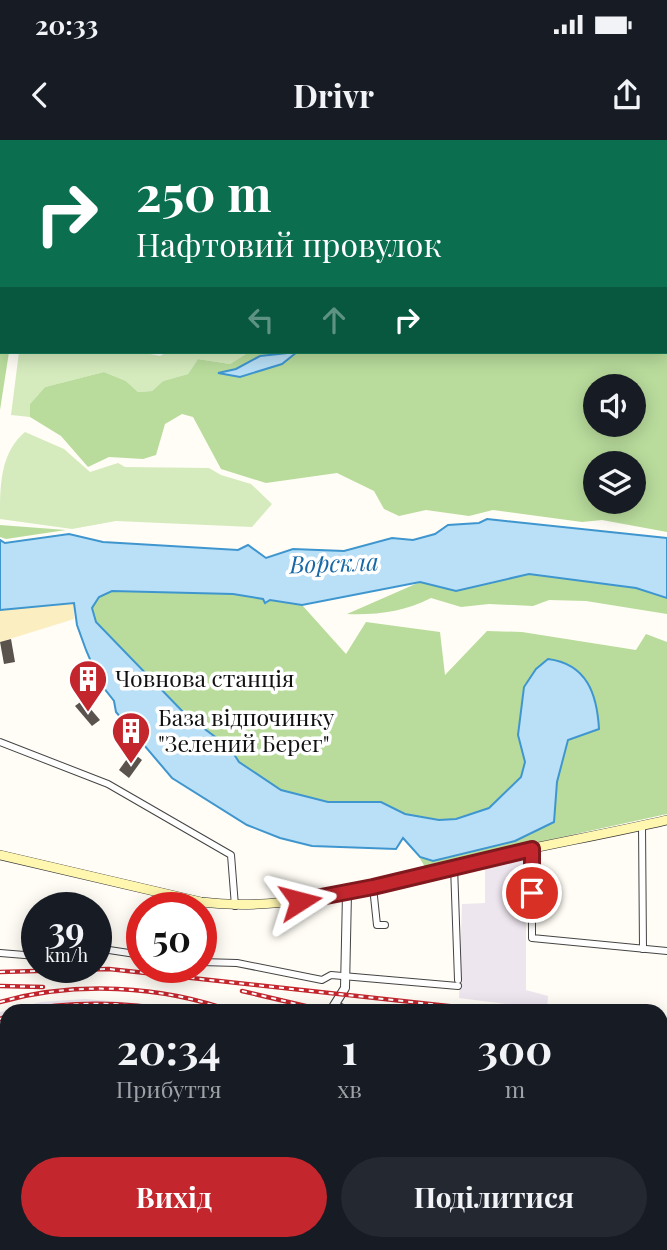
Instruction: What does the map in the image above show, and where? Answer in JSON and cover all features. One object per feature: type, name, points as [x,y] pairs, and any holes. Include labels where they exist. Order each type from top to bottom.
[{"type":"main road","points":[[0,855],[201,902],[234,906],[277,904],[347,893],[454,866],[667,820]]},
{"type":"street","points":[[0,742],[108,784],[231,855],[234,906]]},
{"type":"street","points":[[642,825],[643,949]]},
{"type":"street","points":[[532,849],[532,938],[667,951]]},
{"type":"street","points":[[217,962],[237,963],[322,980],[331,975],[458,983],[454,866]]},
{"type":"street","points":[[373,887],[377,925],[384,925]]},
{"type":"street","points":[[335,1004],[345,988],[347,977],[347,893]]},
{"type":"street","points":[[0,953],[21,955]]},
{"type":"shaded area","points":[[526,855],[526,990],[548,996],[547,1004],[507,1004],[459,998],[462,904],[485,903],[485,866]]},
{"type":"shaded area","points":[[85,999],[147,1004],[33,1004]]},
{"type":"green space","points":[[0,354],[9,354],[0,410]]},
{"type":"green space","points":[[19,354],[246,354],[230,364],[198,359],[188,374],[163,381],[152,391],[138,392],[126,381],[104,372],[45,387],[30,404],[30,417],[11,415]]},
{"type":"green space","points":[[246,354],[667,354],[667,532],[602,520],[582,522],[493,510],[469,516],[426,510],[399,516],[384,509],[374,491],[337,473],[266,483],[221,469],[193,417],[182,414],[165,424],[156,455],[143,459],[109,457],[88,467],[61,436],[30,417],[30,404],[45,387],[104,372],[126,381],[138,392],[152,391],[163,381],[188,374],[198,359],[230,364]]},
{"type":"green space","points":[[25,432],[64,449],[90,472],[118,463],[125,467],[209,468],[221,475],[251,484],[272,504],[252,527],[116,521],[72,529],[0,519],[1,483],[6,460],[17,440]]},
{"type":"green space","points":[[0,525],[66,530],[6,539],[0,537]]},
{"type":"green space","points":[[529,574],[636,588],[667,598],[667,614],[586,601],[549,600],[533,606],[489,604],[461,607],[431,598],[390,612],[347,614],[420,582],[456,591]]},
{"type":"green space","points":[[111,591],[233,594],[302,605],[346,654],[366,622],[440,632],[445,675],[487,631],[522,632],[636,650],[646,634],[667,642],[667,814],[425,867],[412,845],[420,857],[554,822],[557,782],[568,740],[518,735],[525,762],[521,777],[489,808],[456,819],[439,820],[405,814],[381,802],[328,802],[281,790],[239,762],[230,748],[186,715],[96,622],[92,608],[99,597]]},
{"type":"sand","points":[[74,603],[74,619],[0,642],[0,610]]},
{"type":"water","points":[[294,354],[282,364],[240,377],[218,373],[236,369],[260,356]]},
{"type":"water","name":"Ворскла","points":[[487,519],[667,538],[667,598],[636,588],[529,574],[456,591],[420,582],[302,605],[270,600],[265,603],[263,599],[233,594],[112,591],[99,597],[92,608],[96,622],[186,715],[230,748],[239,762],[281,790],[328,802],[381,802],[405,814],[439,820],[456,819],[489,808],[521,777],[525,762],[518,735],[524,687],[536,669],[548,659],[572,667],[581,674],[592,693],[599,729],[568,740],[557,782],[554,822],[515,841],[433,861],[420,857],[403,838],[396,849],[312,846],[280,838],[247,825],[172,778],[116,712],[114,701],[100,683],[86,650],[77,625],[74,603],[0,610],[0,540],[5,543],[69,534],[103,542],[238,550],[248,545],[266,558],[293,549],[344,551],[392,538],[413,540],[435,534],[448,525],[479,523]]},
{"type":"building","points":[[11,639],[15,662],[4,664],[0,642]]},
{"type":"building","name":"Човнова станція","points":[[83,700],[100,720],[92,726],[75,706]]},
{"type":"building","name":"База відпочинку \"Зелений Берег\"","points":[[132,752],[142,760],[129,778],[119,770]]},
{"type":"railway","points":[[0,972],[109,969],[430,1004]]},
{"type":"railway","points":[[0,986],[43,987]]},
{"type":"railway","points":[[0,1002],[58,991],[118,989],[148,991],[209,1004]]},
{"type":"railway","points":[[242,991],[297,1004]]},
{"type":"place","name":"Човнова станція","points":[[88,713]]},
{"type":"place","name":"База відпочинку \"Зелений Берег\"","points":[[131,765]]},
{"type":"route","points":[[300,901],[347,893],[532,849],[532,893]]}]
